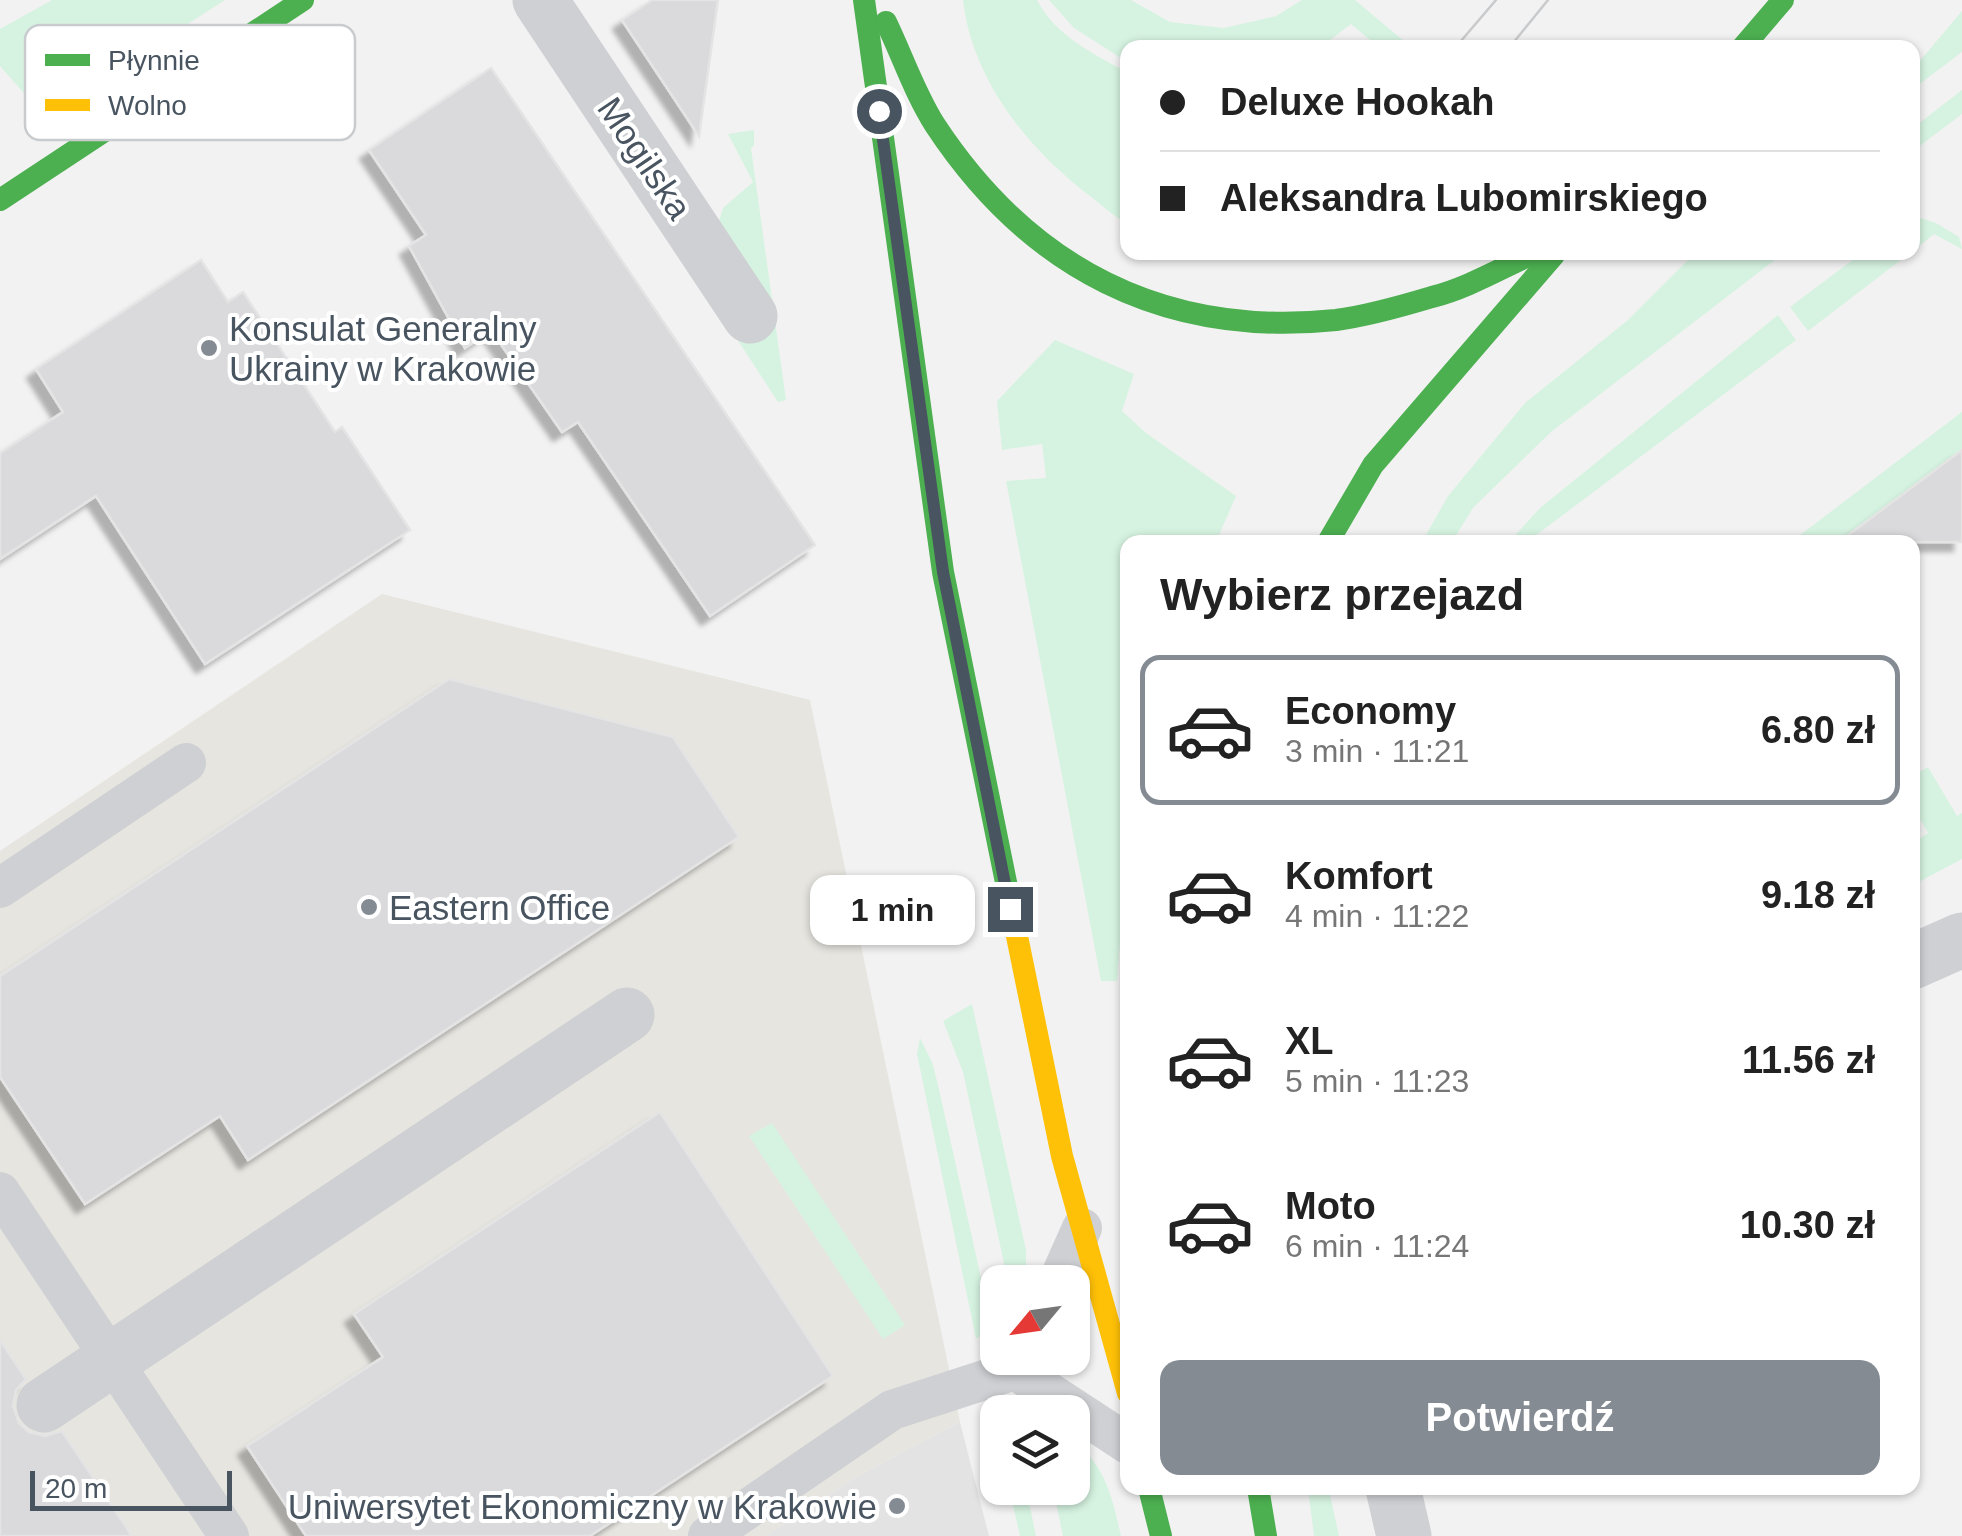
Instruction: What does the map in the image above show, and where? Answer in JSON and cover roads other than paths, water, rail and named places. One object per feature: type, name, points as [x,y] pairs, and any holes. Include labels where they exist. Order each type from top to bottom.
[{"type":"main road","points":[[266,25],[304,0]]},
{"type":"main road","points":[[864,0],[943,572],[1062,1156],[1120,1364]]},
{"type":"main road","points":[[878,0],[915,91],[943,138],[978,182],[1028,235],[1057,258],[1129,298],[1206,318],[1283,324],[1327,322],[1369,315],[1451,291],[1519,260]]},
{"type":"main road","points":[[1749,40],[1783,0]]},
{"type":"main road","points":[[0,200],[91,140]]},
{"type":"main road","points":[[1332,535],[1373,466],[1549,260]]},
{"type":"main road","points":[[1151,1495],[1160,1536]]},
{"type":"main road","points":[[1259,1495],[1266,1536]]},
{"type":"street","name":"Mogilska","points":[[540,0],[750,316]]},
{"type":"street","points":[[1920,958],[1962,940]]},
{"type":"street","points":[[44,1405],[627,1015]]},
{"type":"street","points":[[1395,1495],[1404,1536]]},
{"type":"lane","points":[[0,888],[186,763]]},
{"type":"lane","points":[[0,1192],[229,1536]]},
{"type":"lane","points":[[1066,1265],[1082,1228]]},
{"type":"lane","points":[[708,1536],[892,1410],[988,1375]]},
{"type":"lane","points":[[1033,1375],[1120,1438]]},
{"type":"tram line","points":[[1462,40],[1496,0]]},
{"type":"tram line","points":[[1516,40],[1548,0]]},
{"type":"place","name":"Konsulat Generalny Ukrainy w Krakowie","points":[[209,348]]},
{"type":"place","name":"Eastern Office","points":[[369,907]]},
{"type":"place","name":"Uniwersytet Ekonomiczny w Krakowie","points":[[897,1506]]}]
